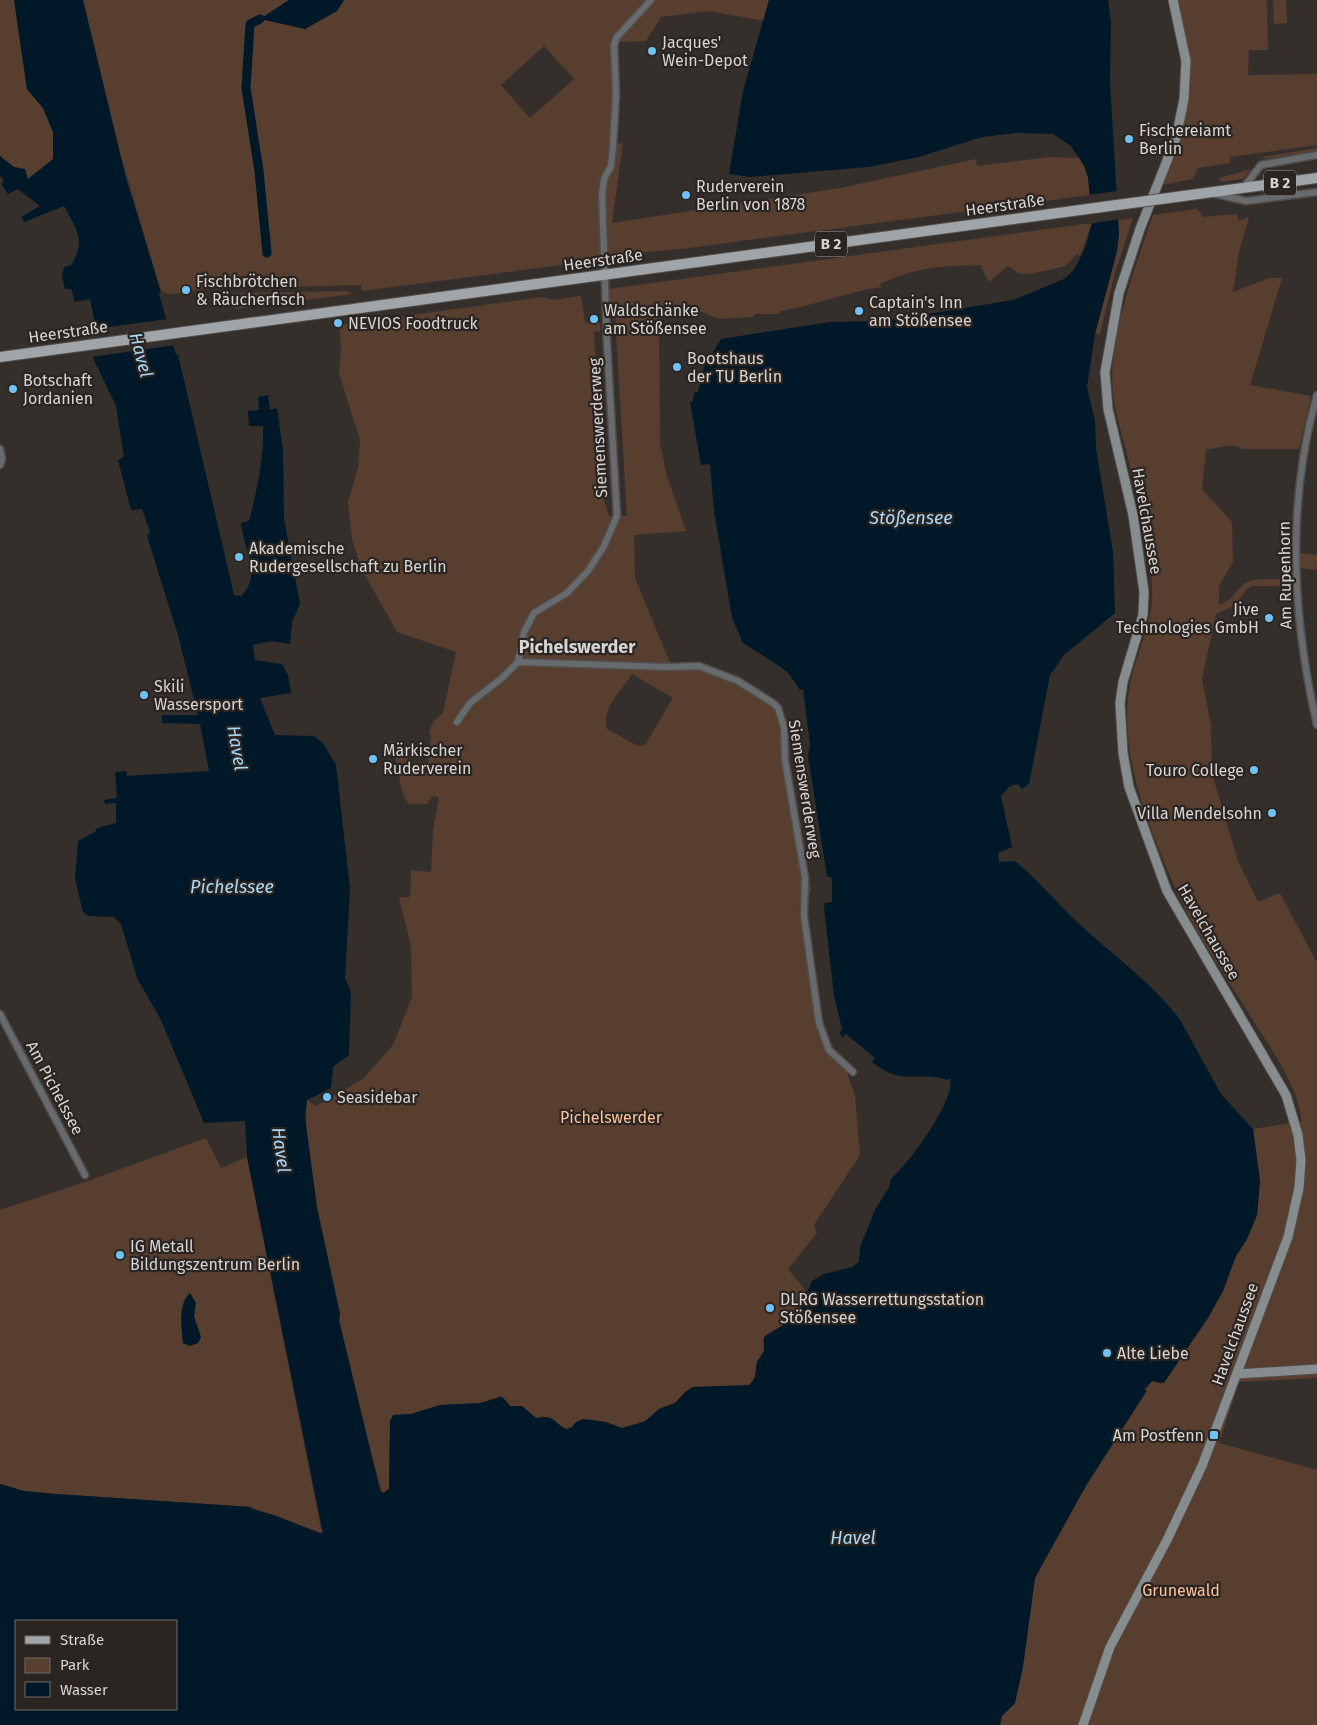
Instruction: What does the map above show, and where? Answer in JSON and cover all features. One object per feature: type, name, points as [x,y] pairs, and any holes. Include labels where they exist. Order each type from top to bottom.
[{"type":"main road","name":"Heerstraße","points":[[0,357],[1317,178]]},
{"type":"street","name":"Siemenswerderweg","points":[[651,0],[617,37],[614,45],[616,94],[613,147],[611,166],[604,179],[601,211],[617,516],[604,546],[588,571],[567,593],[534,614],[524,632],[518,662],[699,666],[738,681],[778,708],[784,727],[785,760],[805,878],[804,916],[818,1023],[829,1050],[853,1072]]},
{"type":"street","name":"Havelchaussee","points":[[1083,1725],[1110,1648],[1167,1540],[1202,1466],[1295,1213],[1300,1188],[1301,1160],[1298,1134],[1286,1095],[1268,1061],[1178,914],[1167,891],[1130,786],[1120,726],[1123,682],[1143,615],[1144,592],[1133,515],[1108,409],[1105,372],[1119,293],[1140,229],[1176,138],[1184,99],[1186,61],[1173,0]]},
{"type":"street","points":[[1243,188],[1261,165],[1317,155]]},
{"type":"street","name":"Heerstraße","points":[[1210,193],[1246,201],[1317,192]]},
{"type":"street","name":"Am Rupenhorn","points":[[1317,396],[1302,462],[1295,561],[1299,627],[1317,725]]},
{"type":"street","points":[[0,449],[1,461]]},
{"type":"street","points":[[457,722],[470,703],[502,678],[518,662]]},
{"type":"street","name":"Am Pichelssee","points":[[0,1014],[85,1175]]},
{"type":"street","points":[[1237,1374],[1317,1369]]},
{"type":"green space","points":[[0,0],[14,0],[27,89],[43,108],[53,132],[53,159],[28,179],[0,156]]},
{"type":"green space","points":[[83,0],[289,0],[261,19],[337,11],[344,0],[769,0],[764,21],[709,11],[661,17],[646,41],[619,42],[613,147],[623,142],[612,223],[840,188],[976,159],[977,166],[1049,157],[1080,158],[1088,177],[1090,195],[689,248],[607,256],[599,260],[362,291],[361,285],[280,287],[241,284],[171,294],[161,292],[118,146]],"holes":[[[544,46],[574,79],[530,118],[501,85]]]},
{"type":"green space","points":[[1177,0],[1267,0],[1268,50],[1249,50],[1248,75],[1317,74],[1317,145],[1230,157],[1230,163],[1198,168],[1193,179],[1162,185],[1179,141],[1189,95],[1189,57]]},
{"type":"green space","points":[[1273,0],[1286,0],[1287,23],[1274,24]]},
{"type":"green space","points":[[1317,148],[1317,151],[1266,159],[1262,157]]},
{"type":"green space","points":[[1251,169],[1243,179],[1220,182],[1219,178]]},
{"type":"green space","name":"Grunewald","points":[[1197,209],[1203,217],[1237,214],[1238,221],[1249,217],[1239,252],[1233,292],[1269,278],[1282,278],[1250,385],[1311,396],[1299,449],[1242,449],[1229,445],[1206,449],[1202,489],[1232,522],[1233,562],[1219,586],[1219,605],[1230,599],[1243,585],[1252,580],[1290,579],[1291,586],[1252,586],[1247,589],[1236,605],[1216,614],[1202,678],[1211,726],[1212,774],[1238,861],[1258,902],[1280,893],[1317,963],[1317,1378],[1239,1382],[1219,1443],[1317,1470],[1317,1725],[978,1725],[1043,1507],[1088,1483],[1147,1391],[1144,1391],[1152,1381],[1161,1384],[1208,1319],[1223,1291],[1236,1256],[1247,1239],[1257,1215],[1260,1181],[1253,1129],[1302,1121],[1296,1096],[1273,1051],[1200,935],[1179,896],[1145,812],[1138,789],[1129,744],[1127,721],[1130,685],[1147,629],[1152,601],[1152,586],[1142,520],[1114,401],[1112,372],[1114,350],[1124,303],[1153,215]]},
{"type":"green space","points":[[1133,218],[1115,273],[1100,334],[1095,334],[1117,251],[1118,220]]},
{"type":"green space","name":"Pichelswerder","points":[[1092,223],[1080,256],[1077,254],[1065,266],[1031,274],[1018,273],[1008,266],[989,282],[980,265],[929,268],[893,278],[880,284],[881,287],[780,311],[779,314],[755,314],[753,317],[719,319],[699,311],[659,306],[660,444],[667,476],[686,531],[634,535],[635,578],[670,663],[703,663],[756,688],[778,703],[787,729],[788,758],[811,888],[806,914],[821,1021],[832,1048],[846,1070],[855,1095],[860,1155],[814,1225],[817,1233],[788,1269],[806,1291],[803,1302],[790,1321],[767,1334],[763,1339],[764,1351],[757,1362],[755,1377],[749,1385],[693,1387],[675,1403],[659,1409],[650,1419],[622,1428],[590,1419],[566,1429],[543,1416],[536,1418],[522,1407],[510,1406],[500,1396],[480,1403],[440,1405],[411,1414],[394,1415],[390,1421],[389,1489],[386,1493],[382,1493],[363,1425],[316,1207],[308,1151],[307,1100],[316,1106],[363,1079],[393,1045],[412,997],[411,947],[399,897],[410,897],[411,870],[431,872],[433,831],[439,797],[432,796],[427,804],[409,804],[402,789],[394,756],[385,744],[388,741],[404,741],[409,763],[428,762],[431,736],[429,731],[434,721],[443,713],[456,652],[397,632],[361,568],[352,539],[348,502],[358,468],[360,440],[339,374],[341,350],[339,325],[542,297],[554,300],[581,296],[585,323],[600,323],[600,331],[594,332],[603,497],[609,516],[627,516],[615,316],[609,316],[608,289]],"holes":[[[632,674],[673,698],[645,745],[638,746],[607,729],[606,721],[610,706]]]},
{"type":"green space","points":[[346,291],[352,294],[235,309],[233,293]]},
{"type":"green space","points":[[1299,553],[1317,555],[1317,570],[1300,568]]},
{"type":"green space","points":[[206,1138],[221,1168],[247,1157],[322,1534],[251,1507],[56,1494],[24,1491],[0,1484],[0,1210],[88,1181]]},
{"type":"water","points":[[14,0],[83,0],[126,178],[161,292],[159,293],[176,355],[178,354],[234,595],[241,596],[251,579],[250,561],[241,523],[249,521],[257,486],[262,450],[263,426],[249,426],[248,411],[259,410],[258,397],[268,395],[270,410],[277,408],[283,450],[284,519],[300,604],[292,622],[290,644],[271,641],[253,645],[255,660],[282,664],[288,675],[291,693],[260,698],[275,735],[314,736],[323,743],[336,765],[350,889],[345,978],[351,992],[349,1055],[333,1067],[331,1088],[307,1100],[305,1117],[317,1207],[340,1314],[339,1320],[380,1490],[383,1493],[389,1489],[390,1421],[393,1415],[411,1414],[440,1405],[480,1403],[502,1397],[510,1406],[522,1406],[536,1418],[550,1418],[566,1429],[571,1428],[576,1422],[583,1419],[606,1422],[622,1428],[644,1422],[659,1409],[675,1403],[685,1392],[693,1387],[750,1385],[755,1377],[757,1362],[764,1351],[764,1337],[790,1321],[803,1302],[812,1281],[824,1274],[852,1267],[859,1262],[860,1247],[875,1210],[889,1187],[891,1179],[919,1146],[939,1115],[950,1088],[950,1078],[948,1080],[937,1077],[910,1077],[892,1074],[872,1062],[875,1058],[846,1034],[842,1038],[840,1032],[842,1029],[834,996],[824,907],[825,903],[832,902],[832,878],[827,876],[808,757],[810,744],[803,689],[800,690],[789,674],[781,667],[743,643],[732,618],[714,511],[710,464],[701,465],[690,402],[693,401],[694,393],[698,392],[704,367],[721,339],[830,322],[886,321],[1013,300],[1064,279],[1074,270],[1085,248],[1092,223],[1088,177],[1085,167],[1071,146],[1053,134],[1017,133],[982,137],[919,157],[868,167],[750,177],[729,174],[743,91],[769,0],[1108,0],[1111,22],[1110,82],[1119,234],[1117,251],[1095,334],[1087,387],[1095,421],[1096,449],[1113,552],[1115,613],[1064,655],[1050,675],[1029,784],[1022,789],[1018,784],[1010,786],[1001,796],[1012,847],[998,853],[999,862],[1015,861],[1075,920],[1155,991],[1179,1018],[1221,1094],[1253,1129],[1260,1181],[1257,1215],[1247,1239],[1236,1256],[1223,1291],[1207,1319],[1164,1383],[1152,1381],[1144,1390],[1147,1390],[1087,1484],[1035,1578],[1023,1667],[1015,1703],[1002,1716],[1000,1725],[0,1725],[0,1484],[24,1491],[56,1494],[251,1507],[251,1509],[274,1515],[323,1533],[247,1157],[245,1121],[204,1123],[161,1020],[137,978],[121,924],[114,917],[88,916],[83,912],[75,879],[78,841],[95,832],[97,828],[116,823],[116,803],[105,804],[104,800],[117,798],[115,772],[126,771],[127,776],[209,771],[200,724],[162,723],[162,715],[198,715],[178,635],[147,536],[150,532],[142,509],[131,510],[118,460],[124,457],[116,406],[93,358],[96,328],[90,299],[75,302],[71,289],[65,289],[62,277],[64,267],[71,265],[78,248],[79,241],[76,228],[64,206],[24,222],[21,217],[40,206],[18,189],[8,194],[2,185],[4,180],[0,176],[0,156],[14,167],[25,169],[28,179],[53,159],[53,132],[43,108],[27,89]]},
{"type":"water","points":[[289,0],[344,0],[337,11],[305,29],[260,19]]},
{"type":"water","points":[[190,1293],[196,1303],[194,1316],[201,1337],[198,1343],[190,1346],[183,1343],[181,1323],[182,1309],[186,1297]]},
{"type":"pier","points":[[1117,191],[1121,219],[1089,224],[1088,195]]},
{"type":"pier","points":[[168,319],[176,345],[91,357],[93,329]]},
{"type":"waterway","points":[[260,19],[250,24],[246,88],[259,171],[267,253]]},
{"type":"place","name":"Jacques' Wein-Depot","points":[[652,51]]},
{"type":"place","name":"Fischereiamt Berlin","points":[[1129,139]]},
{"type":"place","name":"Ruderverein Berlin von 1878","points":[[686,195]]},
{"type":"place","name":"Fischbrötchen & Räucherfisch","points":[[186,290]]},
{"type":"place","name":"Captain's Inn am Stößensee","points":[[859,311]]},
{"type":"place","name":"Waldschänke am Stößensee","points":[[594,319]]},
{"type":"place","name":"NEVIOS Foodtruck","points":[[338,323]]},
{"type":"place","name":"Bootshaus der TU Berlin","points":[[677,367]]},
{"type":"place","name":"Botschaft Jordanien","points":[[13,389]]},
{"type":"place","name":"Akademische Rudergesellschaft zu Berlin","points":[[239,557]]},
{"type":"place","name":"Jive Technologies GmbH","points":[[1269,618]]},
{"type":"place","name":"Skili Wassersport","points":[[144,695]]},
{"type":"place","name":"Märkischer Ruderverein","points":[[373,759]]},
{"type":"place","name":"Touro College","points":[[1254,770]]},
{"type":"place","name":"Villa Mendelsohn","points":[[1272,813]]},
{"type":"place","name":"Seasidebar","points":[[327,1097]]},
{"type":"place","name":"IG Metall Bildungszentrum Berlin","points":[[120,1255]]},
{"type":"place","name":"DLRG Wasserrettungsstation Stößensee","points":[[770,1308]]},
{"type":"place","name":"Alte Liebe","points":[[1107,1353]]},
{"type":"place","name":"Am Postfenn","points":[[1214,1435]]},
{"type":"district","name":"Pichelswerder","points":[[577,647]]},
{"type":"water label","name":"Havel","points":[[141,355]]},
{"type":"water label","name":"Stößensee","points":[[911,518]]},
{"type":"water label","name":"Havel","points":[[237,748]]},
{"type":"water label","name":"Pichelssee","points":[[232,887]]},
{"type":"water label","name":"Havel","points":[[281,1150]]},
{"type":"water label","name":"Havel","points":[[853,1538]]}]
